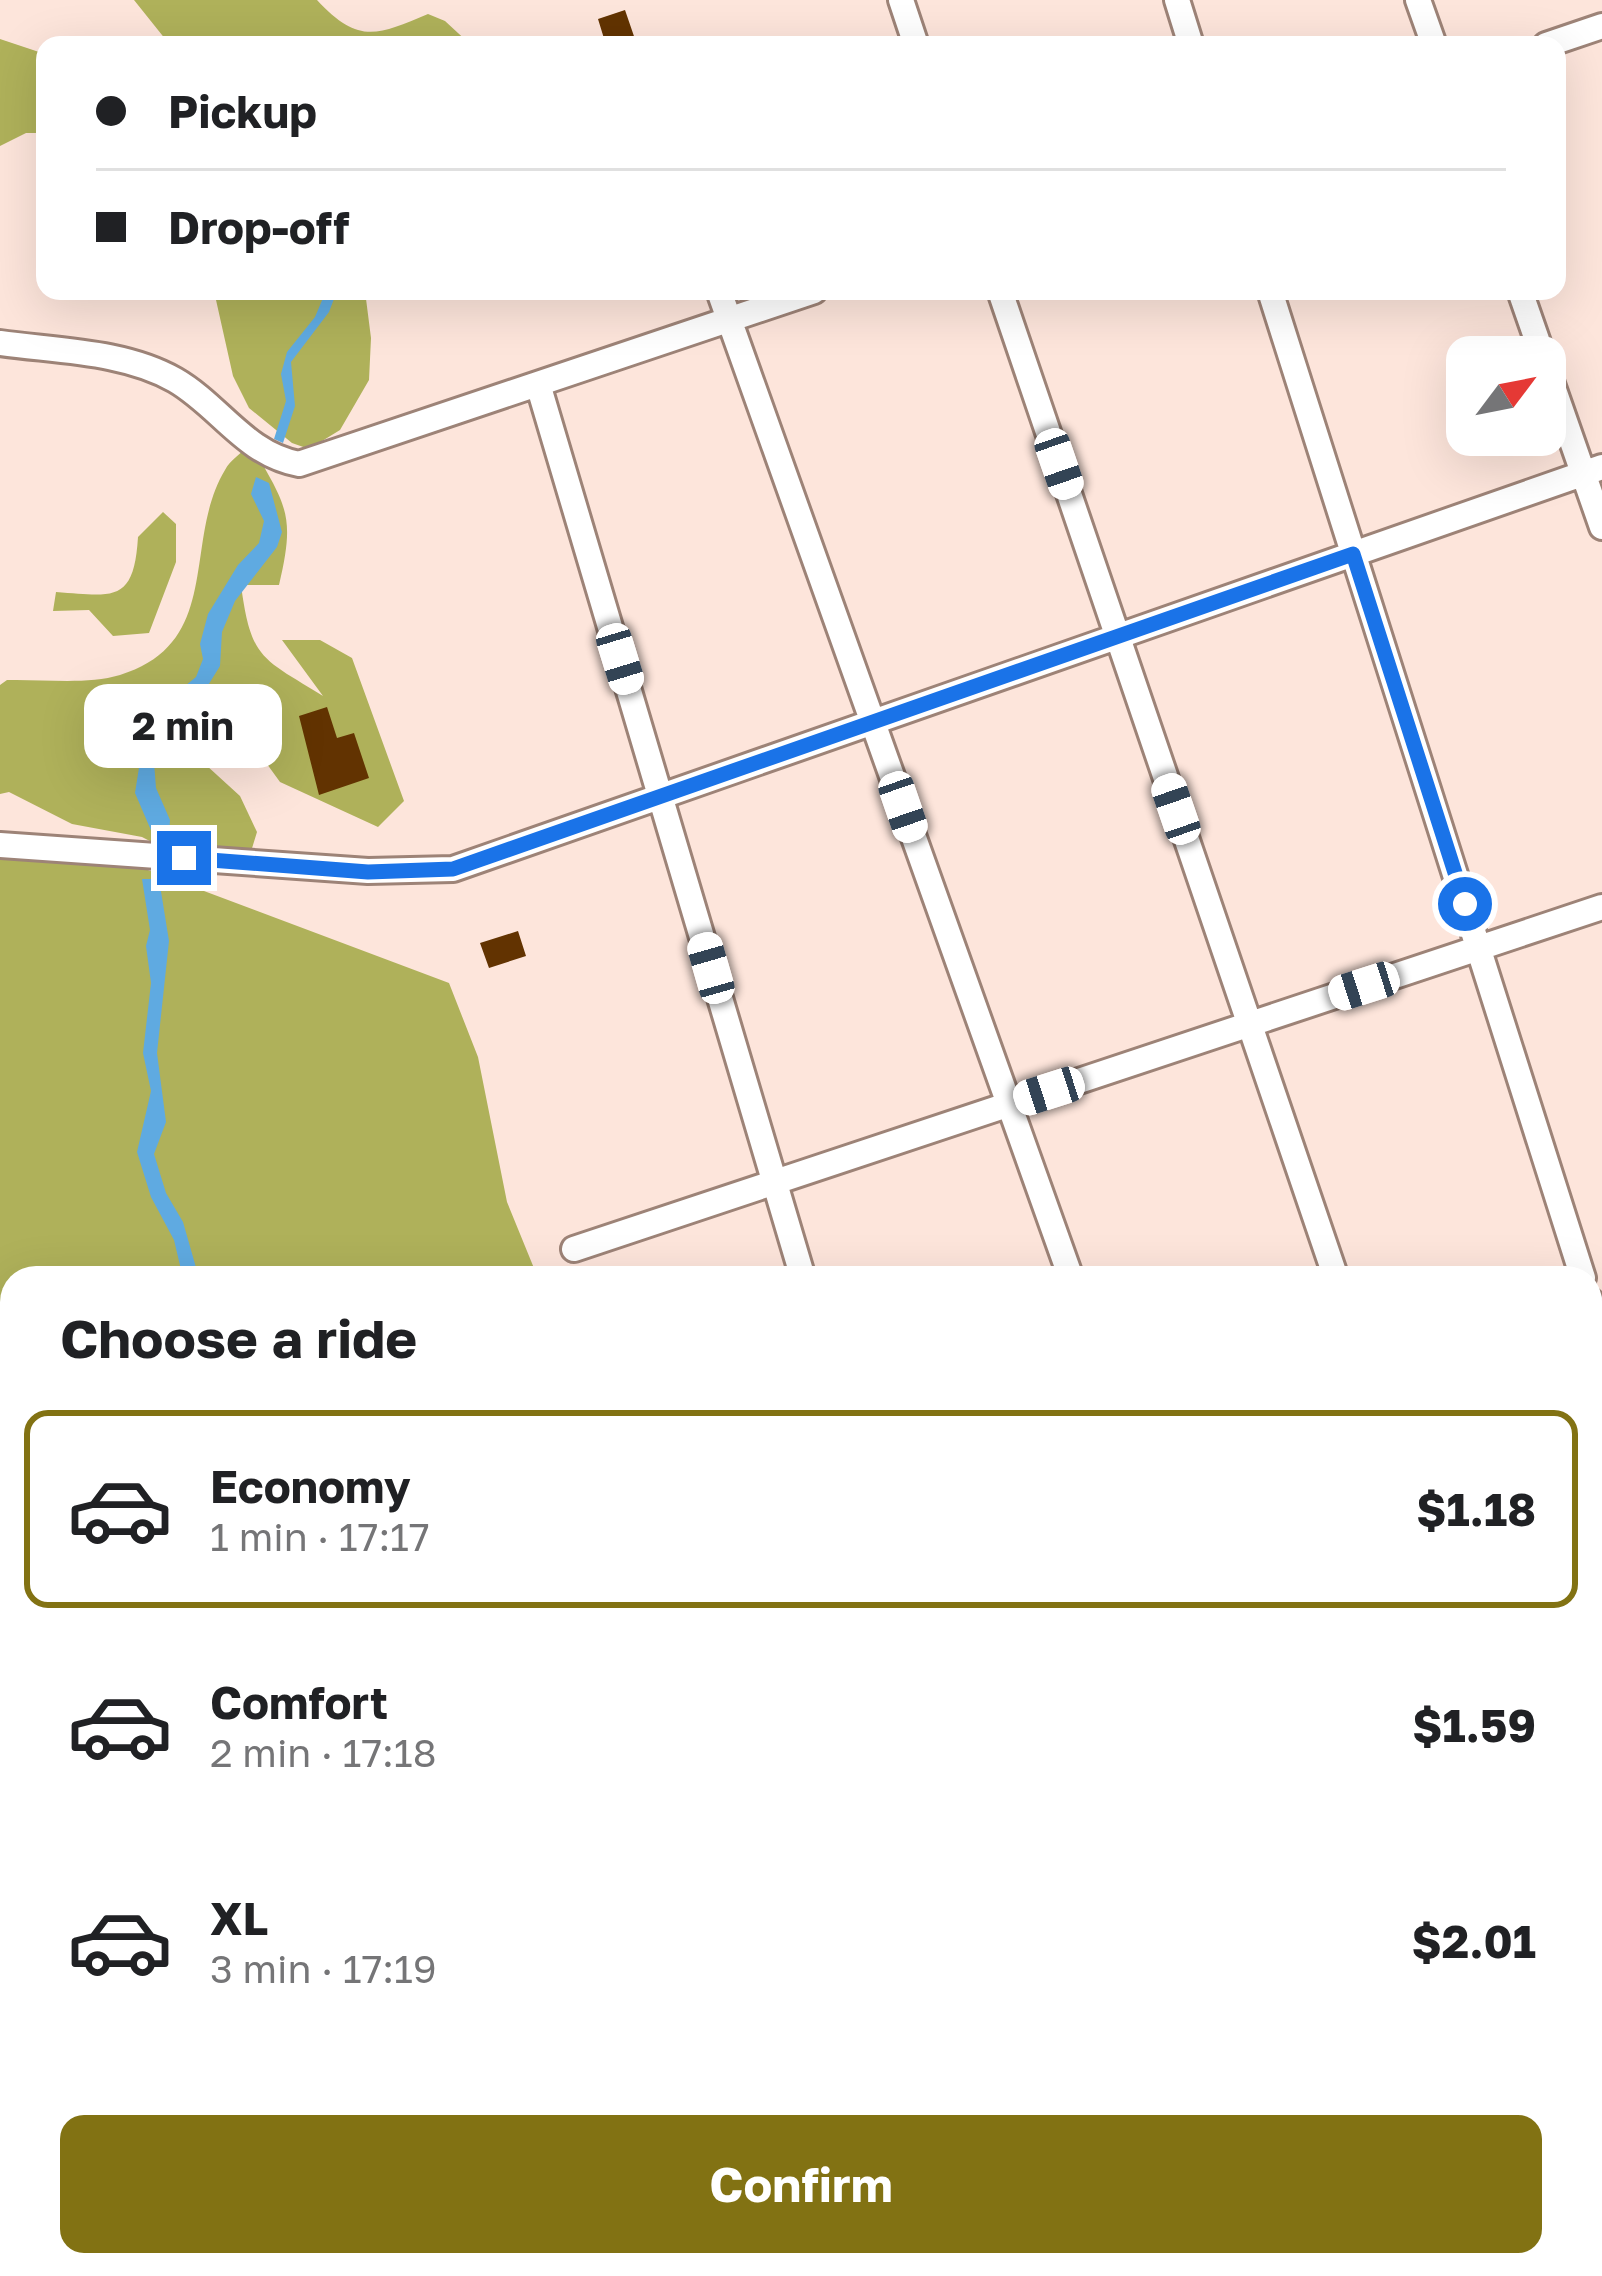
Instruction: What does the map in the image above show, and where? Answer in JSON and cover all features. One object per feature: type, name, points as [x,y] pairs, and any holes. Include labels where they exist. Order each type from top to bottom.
[{"type":"street","points":[[901,0],[913,36]]},
{"type":"street","points":[[1177,0],[1188,36]]},
{"type":"street","points":[[1418,0],[1431,36]]},
{"type":"street","points":[[1566,38],[1602,26]]},
{"type":"street","points":[[722,300],[1067,1266]]},
{"type":"street","points":[[0,343],[135,362],[178,381],[256,449],[299,464],[787,300]]},
{"type":"street","points":[[1003,300],[1332,1266]]},
{"type":"street","points":[[1273,300],[1579,1266]]},
{"type":"street","points":[[1523,300],[1536,336]]},
{"type":"street","points":[[538,384],[800,1266]]},
{"type":"street","points":[[1566,409],[1593,470],[1602,527]]},
{"type":"street","points":[[0,845],[368,872],[453,869],[1593,470]]},
{"type":"street","points":[[574,1249],[1602,907]]},
{"type":"shaded area","points":[[134,0],[317,0],[356,30],[381,31],[428,14],[461,36],[163,36]]},
{"type":"shaded area","points":[[0,39],[36,51],[36,133],[0,146]]},
{"type":"shaded area","points":[[216,300],[366,300],[369,380],[340,430],[309,449],[292,443],[249,408],[233,376]]},
{"type":"shaded area","points":[[251,444],[280,497],[287,526],[279,585],[241,585],[255,643],[273,664],[323,696],[282,640],[320,640],[352,658],[404,801],[378,827],[280,782],[259,753],[200,713],[183,744],[240,796],[257,832],[245,871],[208,871],[142,837],[72,824],[9,792],[0,794],[0,685],[7,680],[107,678],[153,660],[174,639],[188,615],[212,498],[227,466]]},
{"type":"shaded area","points":[[163,512],[176,524],[176,562],[149,633],[113,636],[89,610],[53,611],[56,592],[106,594],[125,585],[132,574],[138,537]]},
{"type":"shaded area","points":[[0,849],[100,852],[449,983],[478,1057],[507,1202],[533,1266],[0,1266]]},
{"type":"water","points":[[322,300],[334,300],[291,362],[295,406],[283,443],[274,439],[286,401],[281,374],[287,352]]},
{"type":"water","points":[[256,477],[269,483],[282,532],[277,547],[235,601],[222,632],[220,666],[202,695],[181,711],[154,762],[156,788],[170,820],[169,834],[153,835],[135,793],[144,736],[163,704],[196,677],[208,614],[238,565],[259,543],[264,521],[251,494]]},
{"type":"water","points":[[142,879],[159,879],[169,941],[157,1053],[166,1122],[154,1154],[196,1266],[180,1266],[137,1152],[151,1091],[143,1053],[151,983],[146,946],[150,930]]},
{"type":"building","points":[[625,10],[634,36],[603,36],[598,19]]},
{"type":"building","points":[[327,707],[337,738],[354,733],[369,778],[319,795],[299,716]]},
{"type":"building","points":[[518,931],[526,956],[489,968],[480,943]]},
{"type":"route","points":[[184,858],[368,872],[453,869],[1353,554],[1465,904]]}]
